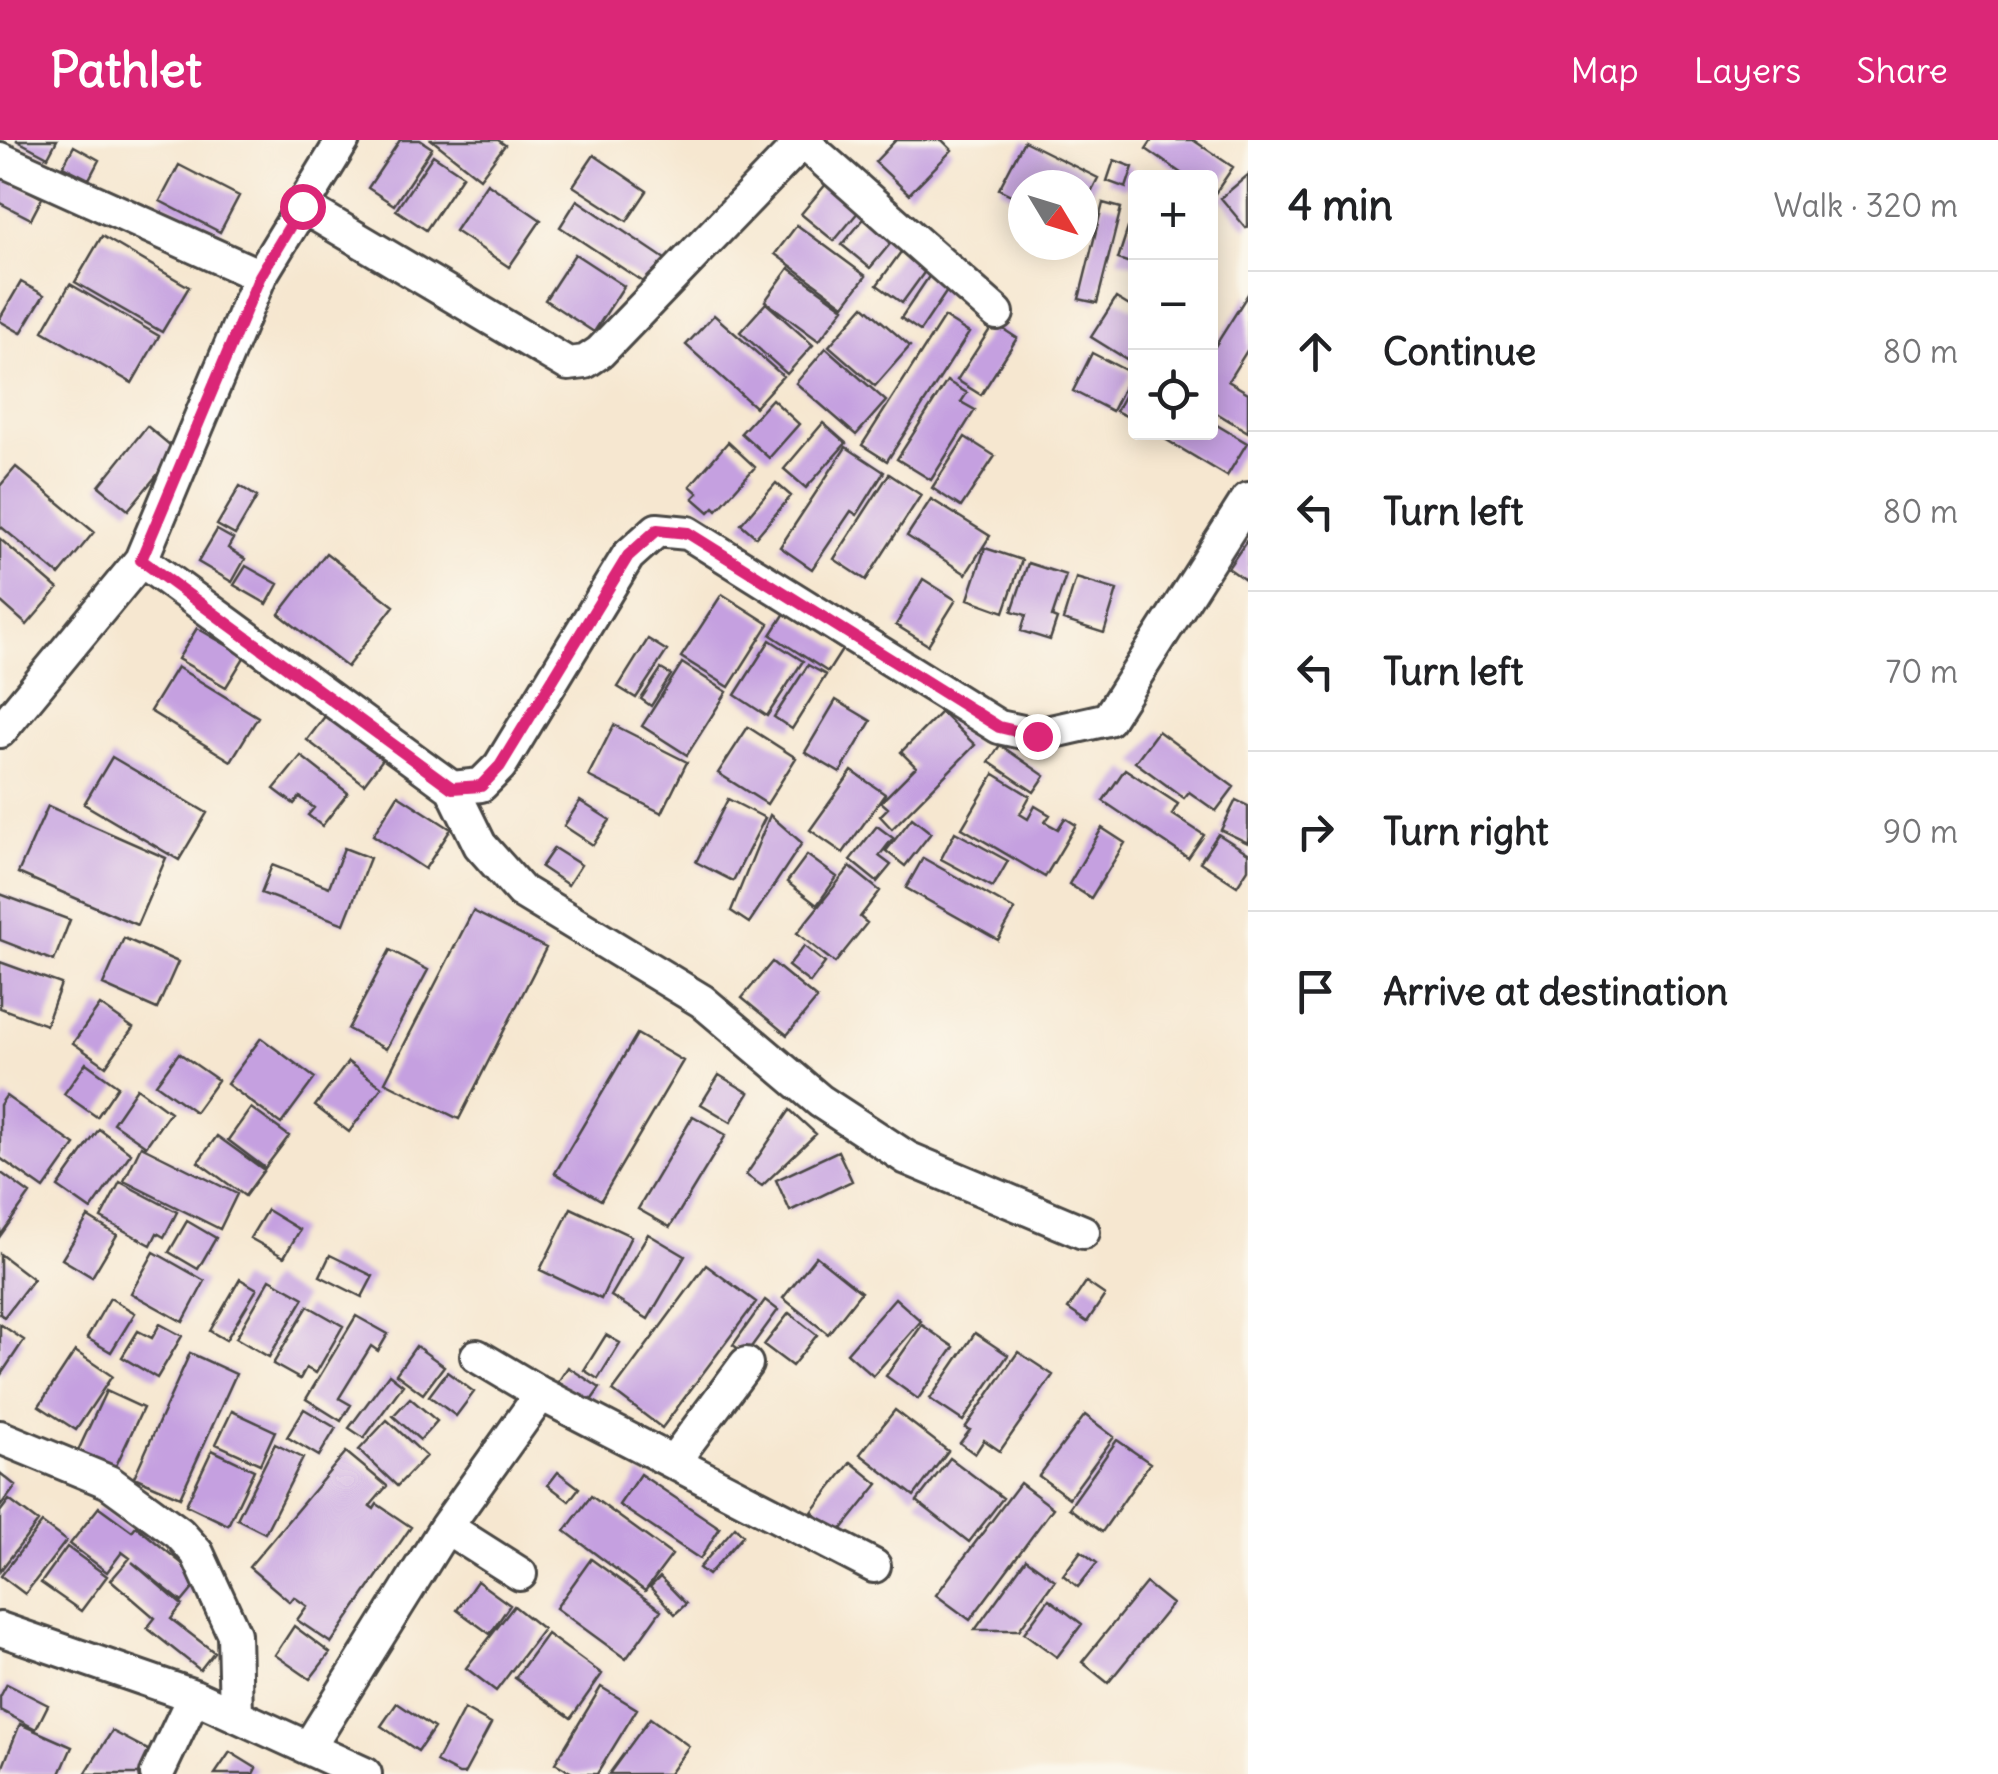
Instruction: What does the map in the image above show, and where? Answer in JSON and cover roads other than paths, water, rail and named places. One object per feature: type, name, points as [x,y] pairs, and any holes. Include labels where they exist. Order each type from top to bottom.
[{"type":"street","points":[[0,731],[141,560],[260,276],[343,140]]},
{"type":"street","points":[[302,206],[568,364],[585,362],[600,352],[803,141],[997,312]]},
{"type":"street","points":[[0,159],[260,276]]},
{"type":"street","points":[[452,788],[481,786],[500,766],[628,556],[657,530],[688,533],[999,727],[1037,736],[1108,719],[1248,499]]},
{"type":"street","points":[[141,560],[452,788],[480,845],[521,890],[702,1001],[820,1101],[907,1158],[1083,1232]]},
{"type":"street","points":[[478,1356],[541,1394],[874,1566]]},
{"type":"street","points":[[673,1462],[746,1364]]},
{"type":"street","points":[[309,1747],[446,1527],[541,1394]]},
{"type":"street","points":[[0,1437],[109,1482],[180,1533],[197,1553],[234,1634],[236,1714]]},
{"type":"street","points":[[446,1527],[520,1574]]},
{"type":"street","points":[[0,1630],[194,1696],[364,1774]]},
{"type":"street","points":[[157,1774],[194,1696]]}]
